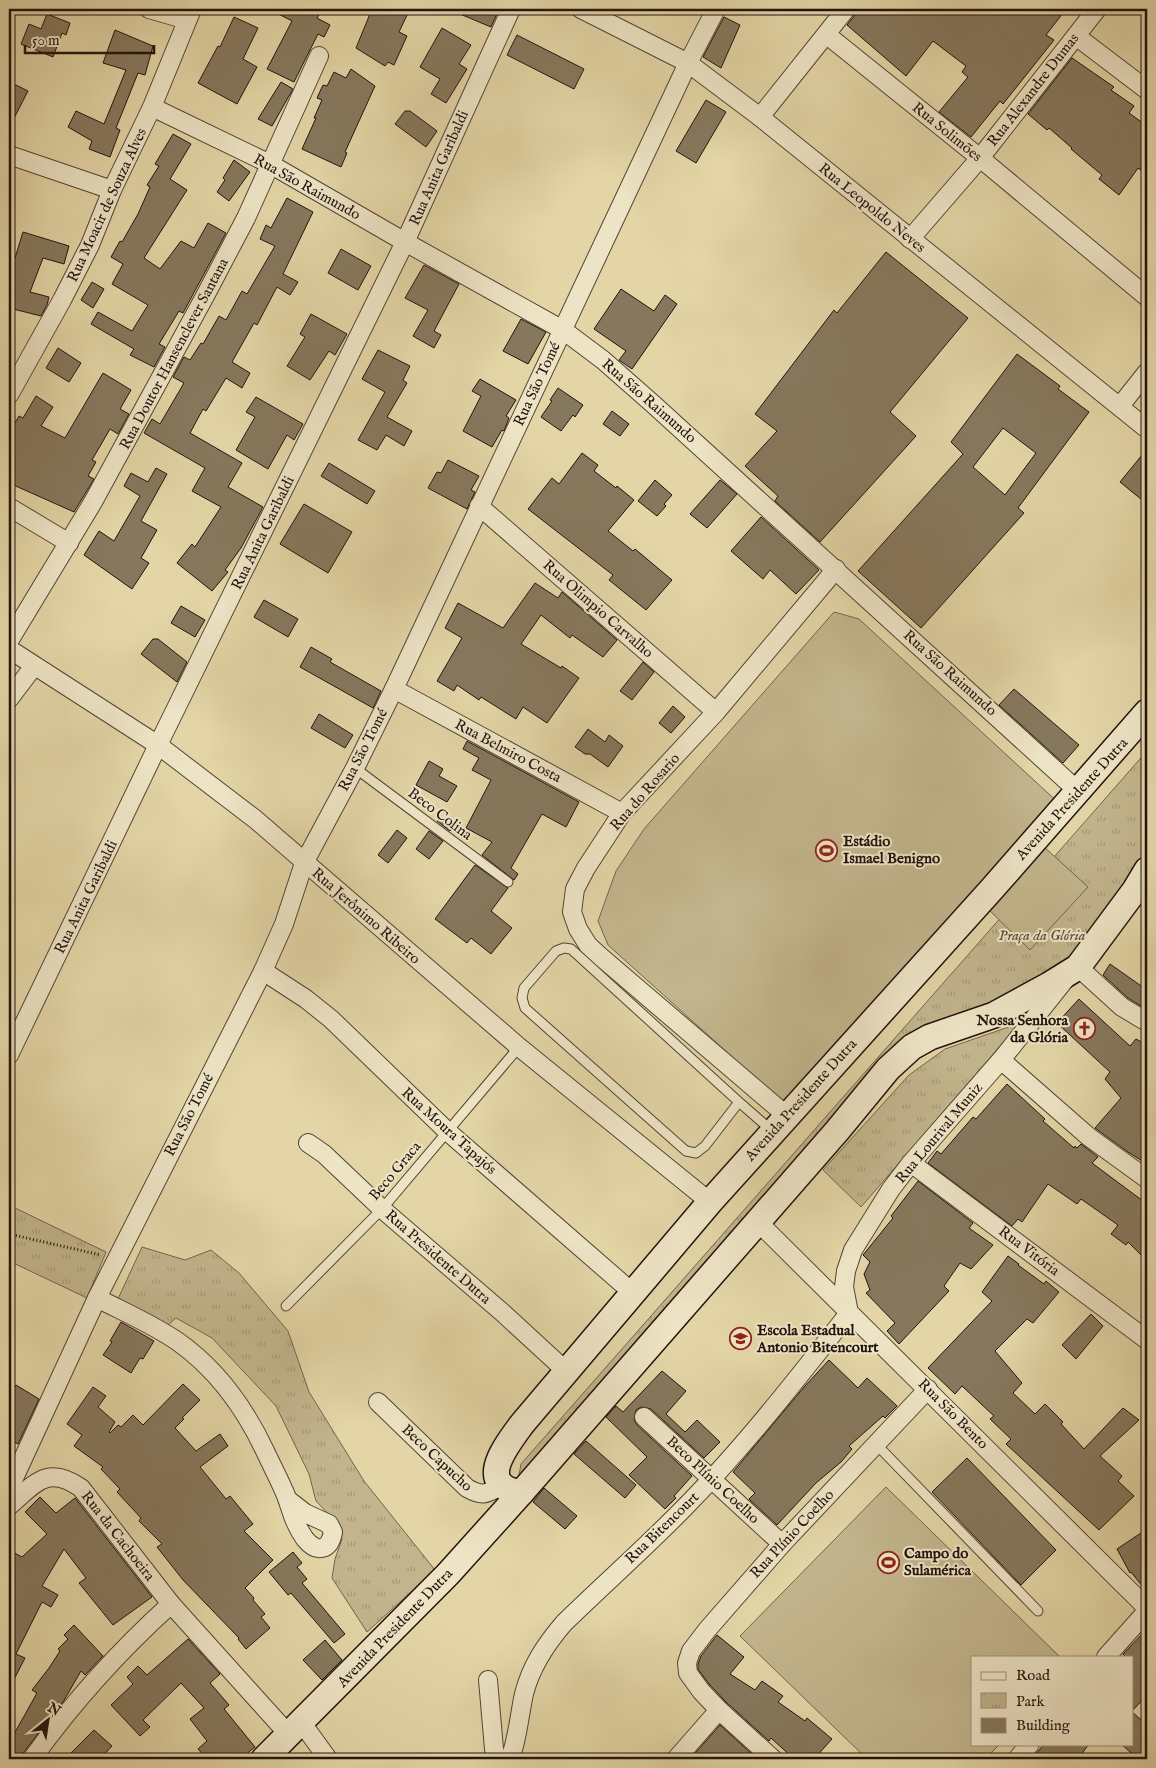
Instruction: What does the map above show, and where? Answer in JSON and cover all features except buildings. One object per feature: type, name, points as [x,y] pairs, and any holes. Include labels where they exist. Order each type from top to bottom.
[{"type":"street","points":[[149,9],[190,14]]},
{"type":"street","name":"Rua Anita Garibaldi","points":[[9,1055],[158,745],[406,242],[511,9]]},
{"type":"street","name":"Rua Leopoldo Neves","points":[[581,9],[688,63],[760,117],[1147,429]]},
{"type":"street","name":"Rua São Tomé","points":[[9,1489],[97,1298],[263,970],[284,924],[304,863],[355,768],[394,689],[688,63],[716,9]]},
{"type":"street","points":[[760,117],[846,9]]},
{"type":"street","name":"Rua Alexandre Dumas","points":[[910,239],[980,158],[1097,9]]},
{"type":"street","name":"Rua Moacir de Souza Alves","points":[[9,395],[82,260],[112,190],[152,107],[190,14]]},
{"type":"street","name":"Rua Solimões","points":[[827,35],[980,158],[1147,297]]},
{"type":"street","points":[[1076,36],[1147,90]]},
{"type":"street","name":"Rua Doutor Hansenclever Santana","points":[[9,641],[70,542],[200,305],[246,218],[319,56]]},
{"type":"street","name":"Rua São Raimundo","points":[[152,107],[270,164],[563,330],[603,360],[646,398],[1078,791]]},
{"type":"street","points":[[9,155],[112,190]]},
{"type":"street","points":[[1120,406],[1147,372]]},
{"type":"street","name":"Rua Olimpio Carvalho","points":[[479,506],[716,712]]},
{"type":"street","points":[[9,507],[70,542]]},
{"type":"street","name":"Rua do Rosario","points":[[780,1124],[588,945],[578,929],[572,912],[575,889],[586,868],[622,813],[716,712],[836,569]]},
{"type":"street","name":"Rua Jerônimo Ribeiro","points":[[9,649],[158,745],[255,819],[519,1048],[710,1202]]},
{"type":"street","points":[[9,699],[34,666]]},
{"type":"street","name":"Rua Belmiro Costa","points":[[394,689],[622,813]]},
{"type":"street","name":"Avenida Presidente Dutra","points":[[511,1489],[496,1475],[498,1462],[502,1451],[522,1424],[710,1202],[1147,712]]},
{"type":"street","name":"Avenida Presidente Dutra","points":[[264,1759],[448,1574],[511,1489],[758,1222],[888,1069],[912,1046],[930,1037],[994,1015],[1075,969],[1135,890],[1147,870]]},
{"type":"street","points":[[1075,969],[1122,1007],[1147,1022]]},
{"type":"street","name":"Rua Lourival Muniz","points":[[848,1313],[844,1286],[846,1271],[853,1250],[890,1189],[1075,969]]},
{"type":"street","name":"Rua Moura Tapajós","points":[[263,970],[332,1019],[447,1131],[634,1293]]},
{"type":"street","points":[[1000,1060],[1089,1137],[1147,1179]]},
{"type":"street","name":"Rua Presidente Dutra","points":[[308,1143],[324,1154],[382,1208],[496,1306],[566,1371]]},
{"type":"street","name":"Rua Vitória","points":[[911,1163],[1147,1340]]},
{"type":"street","name":"Rua São Bento","points":[[758,1222],[848,1313],[928,1389],[1147,1609]]},
{"type":"street","points":[[97,1298],[150,1324],[178,1342],[196,1356],[220,1381],[239,1403],[254,1428],[287,1499]]},
{"type":"street","name":"Rua Bitencourt","points":[[510,1759],[515,1746],[525,1692],[534,1666],[547,1643],[564,1622],[684,1508],[712,1478],[801,1374],[848,1313]]},
{"type":"street","name":"Rua Plínio Coelho","points":[[773,1759],[701,1691],[688,1673],[687,1663],[691,1651],[782,1544],[928,1389]]},
{"type":"street","name":"Beco Capucho","points":[[378,1402],[467,1488],[477,1494],[485,1495],[511,1489]]},
{"type":"street","name":"Beco Plínio Coelho","points":[[644,1418],[712,1478],[782,1544]]},
{"type":"street","name":"Rua da Cachoeira","points":[[9,1506],[35,1483],[51,1476],[70,1480],[81,1488],[171,1604],[295,1729],[328,1759]]},
{"type":"street","points":[[32,1759],[87,1687],[171,1604]]},
{"type":"street","points":[[1107,1656],[1147,1609]]},
{"type":"street","points":[[488,1680],[494,1749],[497,1759]]},
{"type":"street","points":[[676,1759],[719,1710]]},
{"type":"street","points":[[1017,1759],[1028,1746]]},
{"type":"lane","name":"Beco Colina","points":[[355,768],[508,882]]},
{"type":"lane","points":[[739,1102],[706,1146],[696,1153],[686,1151],[525,1008],[522,998],[524,988],[556,951],[564,948],[571,949],[739,1102],[780,1124]]},
{"type":"lane","name":"Beco Graca","points":[[286,1306],[382,1208],[519,1048]]},
{"type":"lane","points":[[876,1444],[1038,1611]]},
{"type":"path","points":[[9,1234],[117,1258]]},
{"type":"green space","name":"Estádio Ismael Benigno","points":[[834,612],[859,619],[1062,806],[790,1109],[608,945],[598,921],[616,871],[644,829]]},
{"type":"green space","name":"Praça da Glória","points":[[1147,751],[1147,856],[1070,970],[919,1034],[518,1481],[521,1464]]},
{"type":"green space","points":[[1042,845],[1088,887],[1030,950],[986,907]]},
{"type":"green space","points":[[1020,1023],[861,1207],[823,1170],[909,1075],[945,1049]]},
{"type":"green space","points":[[9,1205],[106,1252],[87,1298],[9,1261]]},
{"type":"green space","points":[[142,1247],[185,1260],[211,1250],[239,1273],[288,1331],[309,1392],[364,1481],[435,1570],[367,1632],[332,1578],[335,1559],[342,1539],[332,1518],[316,1501],[309,1474],[276,1406],[212,1338],[176,1318],[167,1326],[117,1301]]},
{"type":"green space","name":"Campo do Sulamérica","points":[[886,1487],[1059,1656],[971,1656],[971,1746],[998,1746],[985,1759],[867,1759],[740,1636]]},
{"type":"place","name":"Estádio Ismael Benigno","points":[[827,850]]},
{"type":"place","name":"Nossa Senhora da Glória","points":[[1084,1029]]},
{"type":"place","name":"Escola Estadual Antonio Bitencourt","points":[[741,1339]]},
{"type":"place","name":"Campo do Sulamérica","points":[[888,1562]]}]
